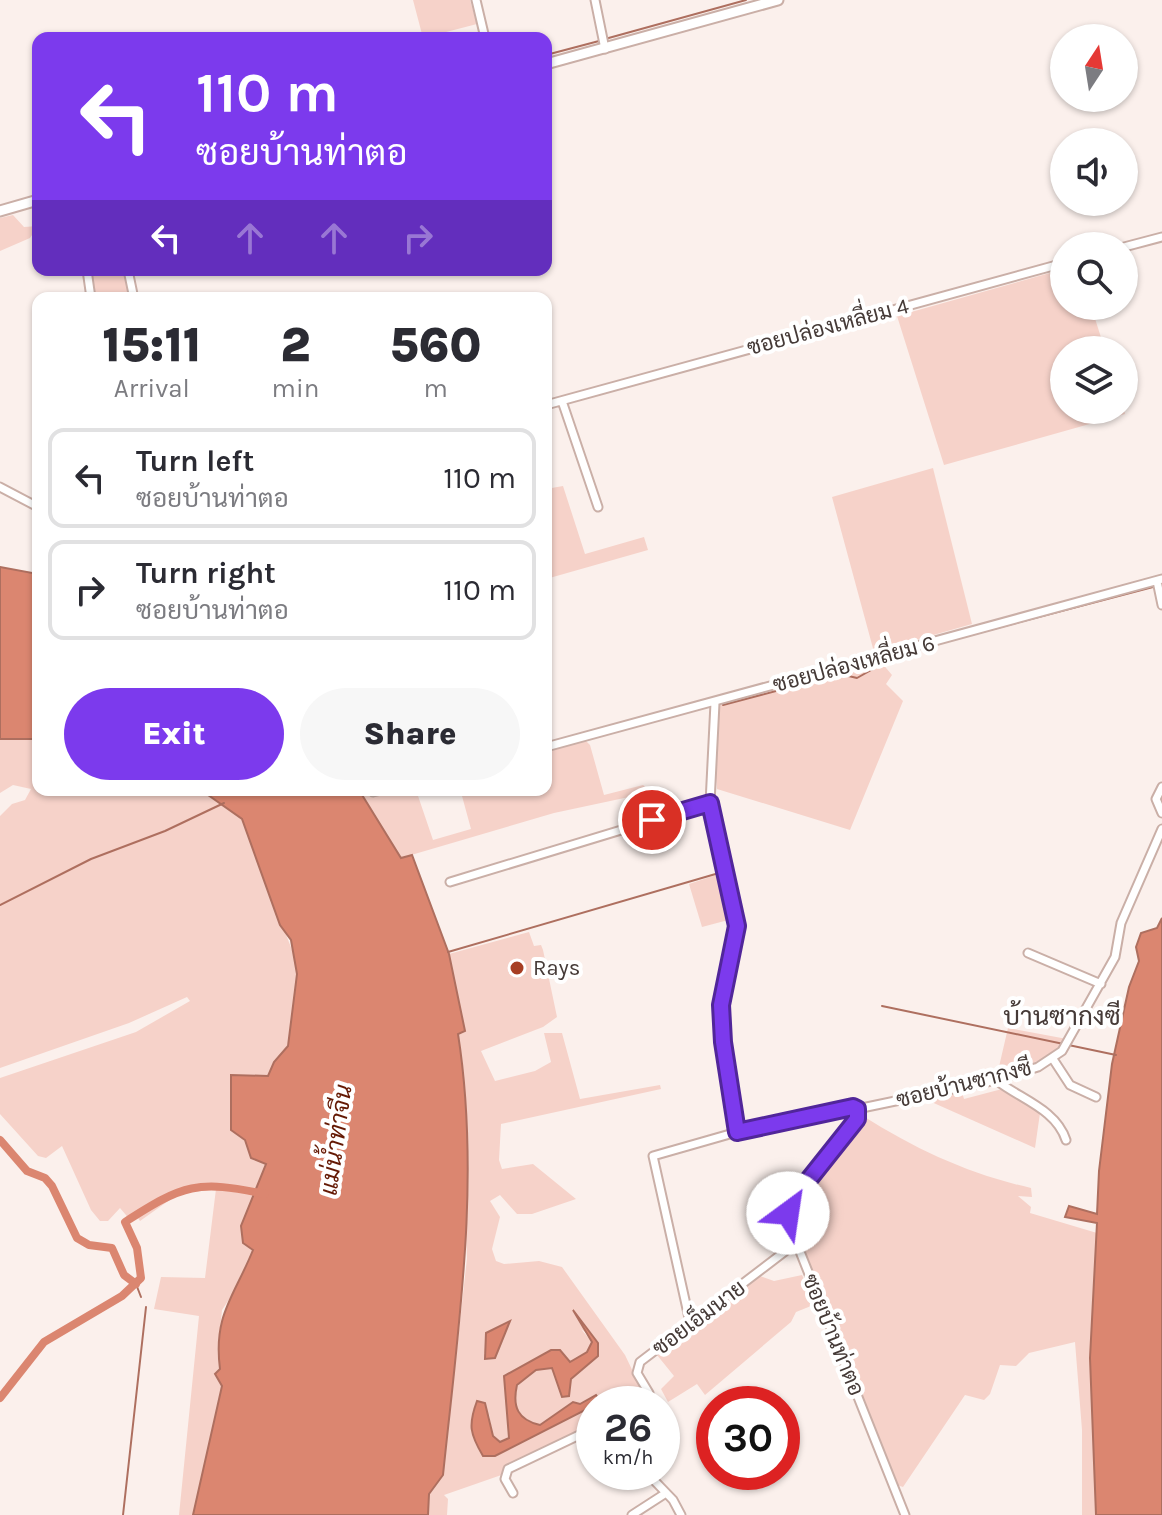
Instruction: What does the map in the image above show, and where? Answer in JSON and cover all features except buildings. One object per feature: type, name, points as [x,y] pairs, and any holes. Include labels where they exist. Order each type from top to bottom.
[{"type":"street","points":[[476,0],[484,32]]},
{"type":"street","points":[[595,0],[605,49]]},
{"type":"street","points":[[552,62],[778,0]]},
{"type":"street","points":[[0,211],[32,202]]},
{"type":"street","points":[[1138,243],[1162,237]]},
{"type":"street","name":"ซอยปล่องเหลี่ยม 4","points":[[552,404],[1050,267]]},
{"type":"street","points":[[562,401],[598,507]]},
{"type":"street","points":[[0,487],[32,504]]},
{"type":"street","points":[[1159,580],[1162,605]]},
{"type":"street","name":"ซอยปล่องเหลี่ยม 6","points":[[552,745],[1159,580]]},
{"type":"street","points":[[715,703],[710,803],[737,926],[721,1005],[723,1042],[737,1132]]},
{"type":"street","points":[[1162,787],[1156,799],[1162,813]]},
{"type":"street","points":[[450,882],[710,803]]},
{"type":"street","name":"ซอยบ้านซากงซี","points":[[857,1109],[996,1080],[1053,1059],[1074,1034],[1118,949],[1121,923],[1162,829]]},
{"type":"street","points":[[1028,953],[1101,984]]},
{"type":"street","points":[[1053,1059],[1070,1085],[1096,1097]]},
{"type":"street","points":[[996,1080],[1050,1114],[1059,1122],[1066,1140]]},
{"type":"street","points":[[691,1327],[653,1156],[655,1152],[853,1107],[857,1109]]},
{"type":"street","name":"ซอยบ้านท่าตอ","points":[[857,1109],[857,1119],[791,1202],[789,1224],[905,1515]]},
{"type":"street","name":"ซอยเอ็มนาย","points":[[645,1386],[637,1373],[640,1362],[691,1327],[796,1243]]},
{"type":"street","points":[[513,1493],[505,1479],[508,1469],[576,1437]]},
{"type":"street","points":[[663,1490],[681,1515]]},
{"type":"street","points":[[632,1515],[666,1493]]},
{"type":"shaded area","points":[[413,0],[470,0],[477,24],[446,32],[421,32]]},
{"type":"shaded area","points":[[13,215],[24,227],[32,226],[32,235],[0,251],[0,218]]},
{"type":"shaded area","points":[[1050,273],[1050,320],[1095,320],[1101,336],[1050,336],[1050,424],[1090,424],[944,465],[897,316]]},
{"type":"shaded area","points":[[92,276],[128,276],[132,292],[94,292]]},
{"type":"shaded area","points":[[933,468],[972,624],[874,652],[832,497]]},
{"type":"shaded area","points":[[563,486],[585,554],[644,537],[648,550],[552,577],[552,488]]},
{"type":"shaded area","points":[[868,662],[881,662],[892,675],[886,684],[903,701],[850,830],[717,789],[715,764],[720,705]]},
{"type":"shaded area","points":[[32,738],[32,796],[209,796],[242,819],[295,958],[294,1012],[284,1051],[268,1076],[231,1075],[245,1140],[266,1164],[241,1226],[253,1249],[240,1283],[222,1310],[218,1353],[222,1385],[193,1515],[179,1515],[199,1316],[154,1309],[161,1277],[205,1278],[216,1189],[178,1194],[140,1221],[138,1218],[131,1221],[120,1208],[108,1221],[100,1221],[91,1210],[62,1146],[46,1158],[38,1156],[0,1114],[0,1078],[136,1032],[190,1001],[187,997],[129,1023],[0,1068],[0,816],[12,804],[25,800],[31,789],[13,785],[0,793],[0,739]]},
{"type":"shaded area","points":[[585,740],[590,745],[604,795],[643,785],[647,788],[629,797],[554,813],[401,858],[363,796],[418,796],[433,840],[471,829],[462,796],[552,796],[552,748]]},
{"type":"shaded area","points":[[722,873],[732,919],[702,927],[689,884]]},
{"type":"shaded area","points":[[529,932],[534,946],[541,945],[543,950],[557,1017],[543,1027],[481,1051],[495,1081],[535,1071],[551,1062],[544,1033],[562,1033],[580,1099],[660,1085],[661,1089],[501,1124],[499,1160],[502,1169],[533,1164],[576,1199],[532,1214],[517,1214],[500,1195],[490,1201],[500,1217],[492,1249],[496,1261],[504,1264],[539,1261],[562,1267],[625,1355],[636,1378],[645,1386],[576,1386],[576,1403],[572,1402],[540,1425],[527,1420],[515,1402],[520,1382],[528,1374],[552,1368],[569,1396],[571,1379],[598,1356],[598,1342],[581,1329],[592,1342],[587,1352],[570,1362],[551,1350],[504,1376],[509,1438],[500,1442],[493,1436],[489,1414],[483,1456],[576,1414],[576,1442],[516,1470],[444,1495],[448,1499],[447,1515],[428,1515],[429,1494],[443,1475],[467,1258],[458,1033],[465,1031],[449,954]],"holes":[[[509,1322],[495,1358],[484,1354],[497,1329]]]},
{"type":"shaded area","points":[[1008,1028],[1067,1039],[1055,1051],[1036,1062],[998,1071]]},
{"type":"shaded area","points":[[1002,1089],[1040,1113],[1035,1148],[927,1100],[962,1092],[964,1099]]},
{"type":"shaded area","points":[[863,1116],[944,1160],[1031,1188],[1032,1197],[1018,1196],[1031,1207],[1030,1213],[1097,1233],[1090,1358],[1096,1515],[1082,1515],[1082,1430],[1075,1342],[1029,1353],[1016,1366],[1000,1365],[990,1394],[984,1400],[965,1395],[903,1487],[897,1485],[790,1219],[792,1206],[799,1195]]},
{"type":"shaded area","points":[[802,1275],[816,1304],[796,1312],[791,1322],[716,1386],[697,1384],[680,1395],[680,1386],[664,1386],[674,1376],[657,1355],[760,1276],[774,1281]]},
{"type":"water","points":[[0,567],[32,573],[32,739],[0,739]]},
{"type":"water","name":"แม่น้ำท่าจีน","points":[[209,796],[363,796],[401,858],[412,855],[449,954],[465,1031],[458,1034],[465,1089],[467,1144],[465,1254],[443,1475],[429,1494],[428,1515],[193,1515],[222,1386],[215,1374],[220,1369],[222,1320],[253,1250],[243,1243],[241,1226],[266,1164],[251,1158],[245,1140],[231,1130],[231,1075],[268,1076],[274,1062],[288,1046],[297,974],[291,940],[280,925],[242,819]]},
{"type":"water","points":[[1162,918],[1162,1515],[1096,1515],[1090,1358],[1097,1223],[1065,1217],[1069,1206],[1097,1214],[1112,1064],[1129,987],[1139,961],[1136,947],[1141,933],[1157,928]]},
{"type":"water","points":[[573,1310],[598,1343],[598,1356],[571,1379],[569,1396],[562,1397],[552,1368],[536,1370],[517,1385],[516,1406],[526,1420],[540,1425],[573,1402],[576,1403],[576,1415],[495,1456],[483,1456],[472,1429],[477,1401],[485,1403],[493,1436],[500,1442],[509,1438],[504,1376],[551,1350],[560,1350],[570,1362],[587,1352],[592,1342]]},
{"type":"water","points":[[510,1321],[495,1358],[485,1359],[486,1333]]},
{"type":"waterway","points":[[605,39],[746,0]]},
{"type":"waterway","points":[[552,53],[599,41]]},
{"type":"waterway","points":[[891,656],[1153,587]]},
{"type":"waterway","points":[[723,705],[840,674],[857,678],[873,669],[878,660]]},
{"type":"waterway","points":[[0,905],[91,859],[165,831],[224,803]]},
{"type":"waterway","points":[[448,952],[719,873]]},
{"type":"waterway","points":[[882,1006],[1116,1055]]},
{"type":"waterway","points":[[0,1140],[27,1171],[45,1178],[52,1186],[77,1238],[89,1245],[112,1248],[124,1275],[136,1284]]},
{"type":"waterway","points":[[0,1398],[44,1342],[122,1296],[141,1278],[137,1248],[125,1222],[162,1200],[192,1188],[223,1187],[265,1194]]},
{"type":"waterway","points":[[136,1284],[141,1297]]},
{"type":"waterway","points":[[123,1515],[146,1307]]},
{"type":"place","name":"Rays","points":[[517,968]]},
{"type":"district","name":"บ้านซากงซี","points":[[1062,1016]]},
{"type":"route","points":[[652,820],[710,803],[718,852],[737,926],[721,1005],[723,1042],[737,1132],[853,1107],[857,1109],[857,1119],[791,1202],[788,1213]]}]
